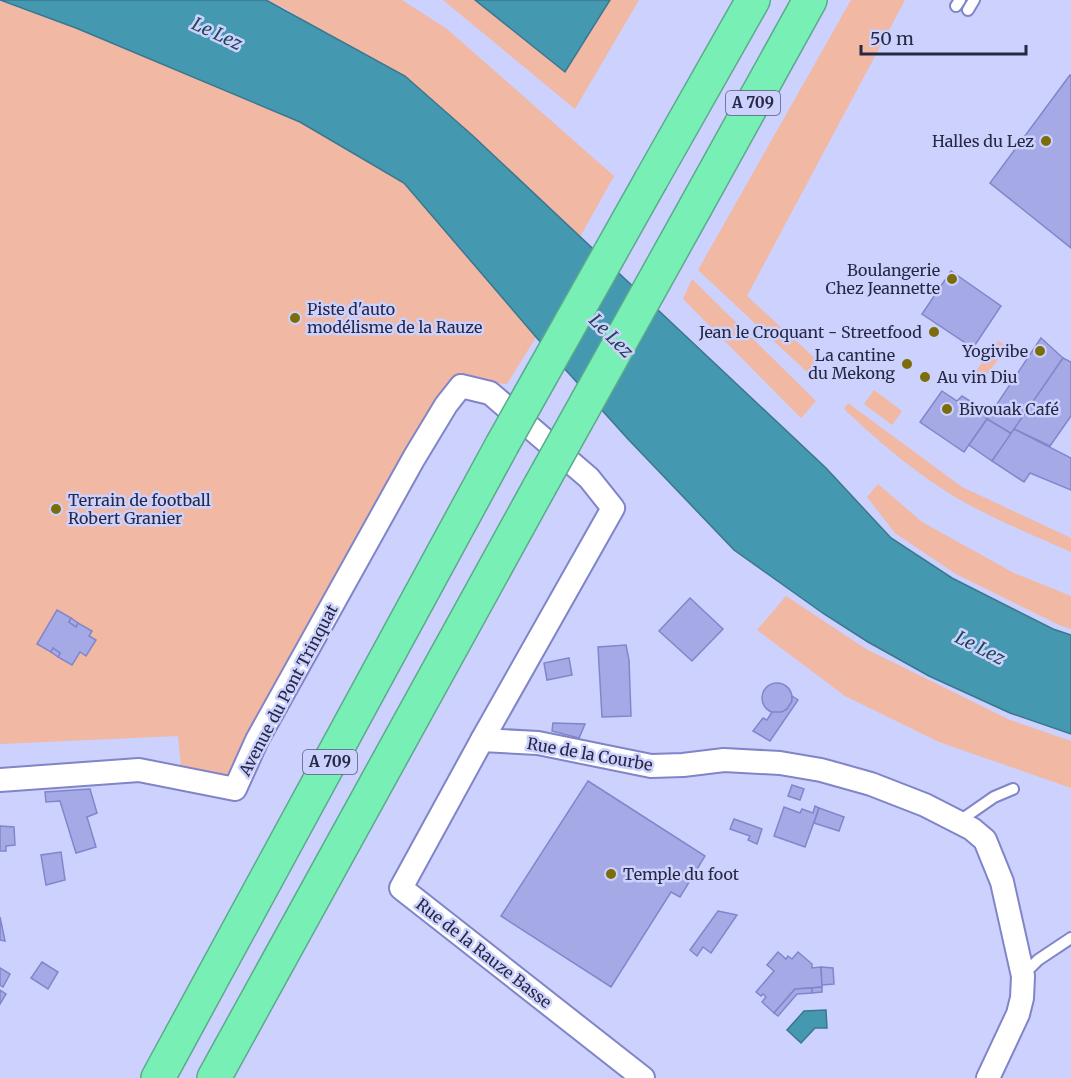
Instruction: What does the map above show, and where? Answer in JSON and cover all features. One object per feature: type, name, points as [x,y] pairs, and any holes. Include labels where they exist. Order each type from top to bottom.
[{"type":"highway","name":"A 709","points":[[158,1078],[502,445],[753,0]]},
{"type":"highway","name":"A 709","points":[[214,1078],[810,0]]},
{"type":"street","name":"Avenue du Pont Trinquat","points":[[0,780],[139,770],[236,789],[257,740],[403,478],[446,405],[461,386],[490,393],[589,478],[613,508],[482,740]]},
{"type":"street","name":"Rue de la Courbe","points":[[482,740],[538,743],[651,766],[724,760],[821,770],[871,784],[925,805],[958,822],[985,840],[1002,882],[1023,976],[1022,998],[1018,1014],[988,1078]]},
{"type":"street","name":"Rue de la Rauze Basse","points":[[482,740],[401,888],[643,1078]]},
{"type":"lane","points":[[968,10],[974,0]]},
{"type":"lane","points":[[958,822],[994,797],[1013,789]]},
{"type":"lane","points":[[1023,976],[1038,960],[1071,938]]},
{"type":"shaded area","points":[[266,0],[402,0],[447,29],[614,176],[580,237],[472,135],[286,9]]},
{"type":"shaded area","points":[[443,0],[639,0],[575,109]]},
{"type":"shaded area","points":[[851,0],[905,0],[747,296],[817,360],[807,372],[698,270]]},
{"type":"shaded area","points":[[0,1],[76,28],[300,122],[404,183],[536,337],[507,384],[464,380],[228,776],[181,767],[178,736],[0,744]]},
{"type":"shaded area","points":[[692,279],[816,401],[801,418],[683,299]]},
{"type":"shaded area","points":[[998,341],[1007,347],[985,377],[976,371]]},
{"type":"shaded area","points":[[874,390],[902,411],[892,425],[864,404]]},
{"type":"shaded area","points":[[848,403],[962,487],[1071,538],[1071,552],[983,512],[937,485],[905,462],[858,422],[844,409]]},
{"type":"shaded area","points":[[878,484],[922,522],[1014,573],[1071,596],[1071,629],[956,574],[895,533],[867,497]]},
{"type":"shaded area","points":[[786,596],[866,649],[1010,720],[1071,741],[1071,788],[939,742],[845,696],[757,630]]},
{"type":"water","name":"Le Lez","points":[[0,0],[266,0],[405,76],[472,135],[826,468],[891,538],[952,578],[1053,629],[1071,635],[1071,734],[1010,713],[929,676],[824,614],[734,550],[627,438],[536,337],[404,183],[300,122],[76,28]]},
{"type":"water","points":[[475,0],[610,0],[565,72]]},
{"type":"water","points":[[826,1010],[827,1028],[815,1028],[801,1043],[787,1030],[804,1011]]},
{"type":"building","name":"Halles du Lez","points":[[1071,76],[1071,248],[990,183]]},
{"type":"building","points":[[951,271],[1001,306],[973,348],[922,314]]},
{"type":"building","points":[[1041,338],[1063,358],[1012,434],[987,419]]},
{"type":"building","points":[[1063,358],[1071,362],[1071,416],[1050,446],[1014,429]]},
{"type":"building","points":[[942,391],[957,401],[962,396],[975,404],[987,419],[964,452],[920,422]]},
{"type":"building","points":[[987,419],[1012,434],[992,461],[969,445]]},
{"type":"building","points":[[1014,429],[1071,458],[1071,490],[1030,473],[1024,482],[992,461]]},
{"type":"building","points":[[690,598],[723,629],[692,661],[659,631]]},
{"type":"building","points":[[57,610],[71,618],[69,622],[76,627],[78,623],[92,631],[89,636],[96,640],[86,656],[80,652],[72,665],[58,657],[60,653],[53,648],[51,652],[37,644]]},
{"type":"building","points":[[71,618],[78,623],[76,627],[69,622]]},
{"type":"building","points":[[626,645],[629,660],[631,716],[602,717],[598,647]]},
{"type":"building","points":[[53,648],[60,653],[58,657],[51,652]]},
{"type":"building","points":[[569,658],[572,675],[547,680],[544,663]]},
{"type":"building","points":[[777,683],[788,687],[792,698],[788,709],[777,713],[766,709],[762,698],[766,687]]},
{"type":"building","points":[[792,696],[798,700],[770,741],[753,731],[763,718],[767,720],[772,712],[782,712],[787,709]]},
{"type":"building","points":[[553,723],[585,724],[579,738],[552,731]]},
{"type":"building","name":"Temple du foot","points":[[588,781],[705,856],[680,897],[671,892],[611,987],[501,916]]},
{"type":"building","points":[[792,785],[804,789],[800,800],[788,796]]},
{"type":"building","points":[[90,789],[97,813],[87,817],[96,847],[76,853],[60,801],[46,802],[45,792]]},
{"type":"building","points":[[815,806],[819,808],[805,847],[774,836],[784,807],[800,813],[802,809],[813,813]]},
{"type":"building","points":[[819,808],[844,817],[839,831],[814,823]]},
{"type":"building","points":[[734,819],[762,829],[757,844],[748,840],[750,836],[730,829]]},
{"type":"building","points":[[0,826],[14,827],[15,845],[6,846],[6,851],[0,851]]},
{"type":"building","points":[[61,852],[65,880],[46,885],[41,855]]},
{"type":"building","points":[[718,911],[737,915],[711,953],[703,947],[697,956],[690,950]]},
{"type":"building","points":[[0,917],[5,941],[0,940]]},
{"type":"building","points":[[778,952],[786,959],[788,956],[792,959],[798,952],[812,964],[812,968],[821,967],[822,987],[795,989],[774,1013],[762,1002],[766,997],[756,992],[774,971],[767,965]]},
{"type":"building","points":[[42,962],[58,972],[48,989],[31,978]]},
{"type":"building","points":[[821,967],[833,968],[834,984],[822,985]]},
{"type":"building","points":[[0,968],[10,974],[3,987],[0,985]]},
{"type":"building","points":[[822,987],[822,992],[812,993],[812,988]]},
{"type":"building","points":[[812,988],[812,993],[797,994],[778,1016],[774,1013],[795,989]]},
{"type":"building","points":[[0,990],[6,994],[0,1004]]},
{"type":"place","name":"Halles du Lez","points":[[1046,141]]},
{"type":"place","name":"Boulangerie Chez Jeannette","points":[[952,279]]},
{"type":"place","name":"Piste d'auto modélisme de la Rauze","points":[[295,318]]},
{"type":"place","name":"Jean le Croquant - Streetfood","points":[[934,332]]},
{"type":"place","name":"Yogivibe","points":[[1040,351]]},
{"type":"place","name":"La cantine du Mekong","points":[[907,364]]},
{"type":"place","name":"Au vin Diu","points":[[925,377]]},
{"type":"place","name":"Bivouak Café","points":[[947,409]]},
{"type":"place","name":"Terrain de football Robert Granier","points":[[56,509]]},
{"type":"place","name":"Temple du foot","points":[[611,874]]}]
